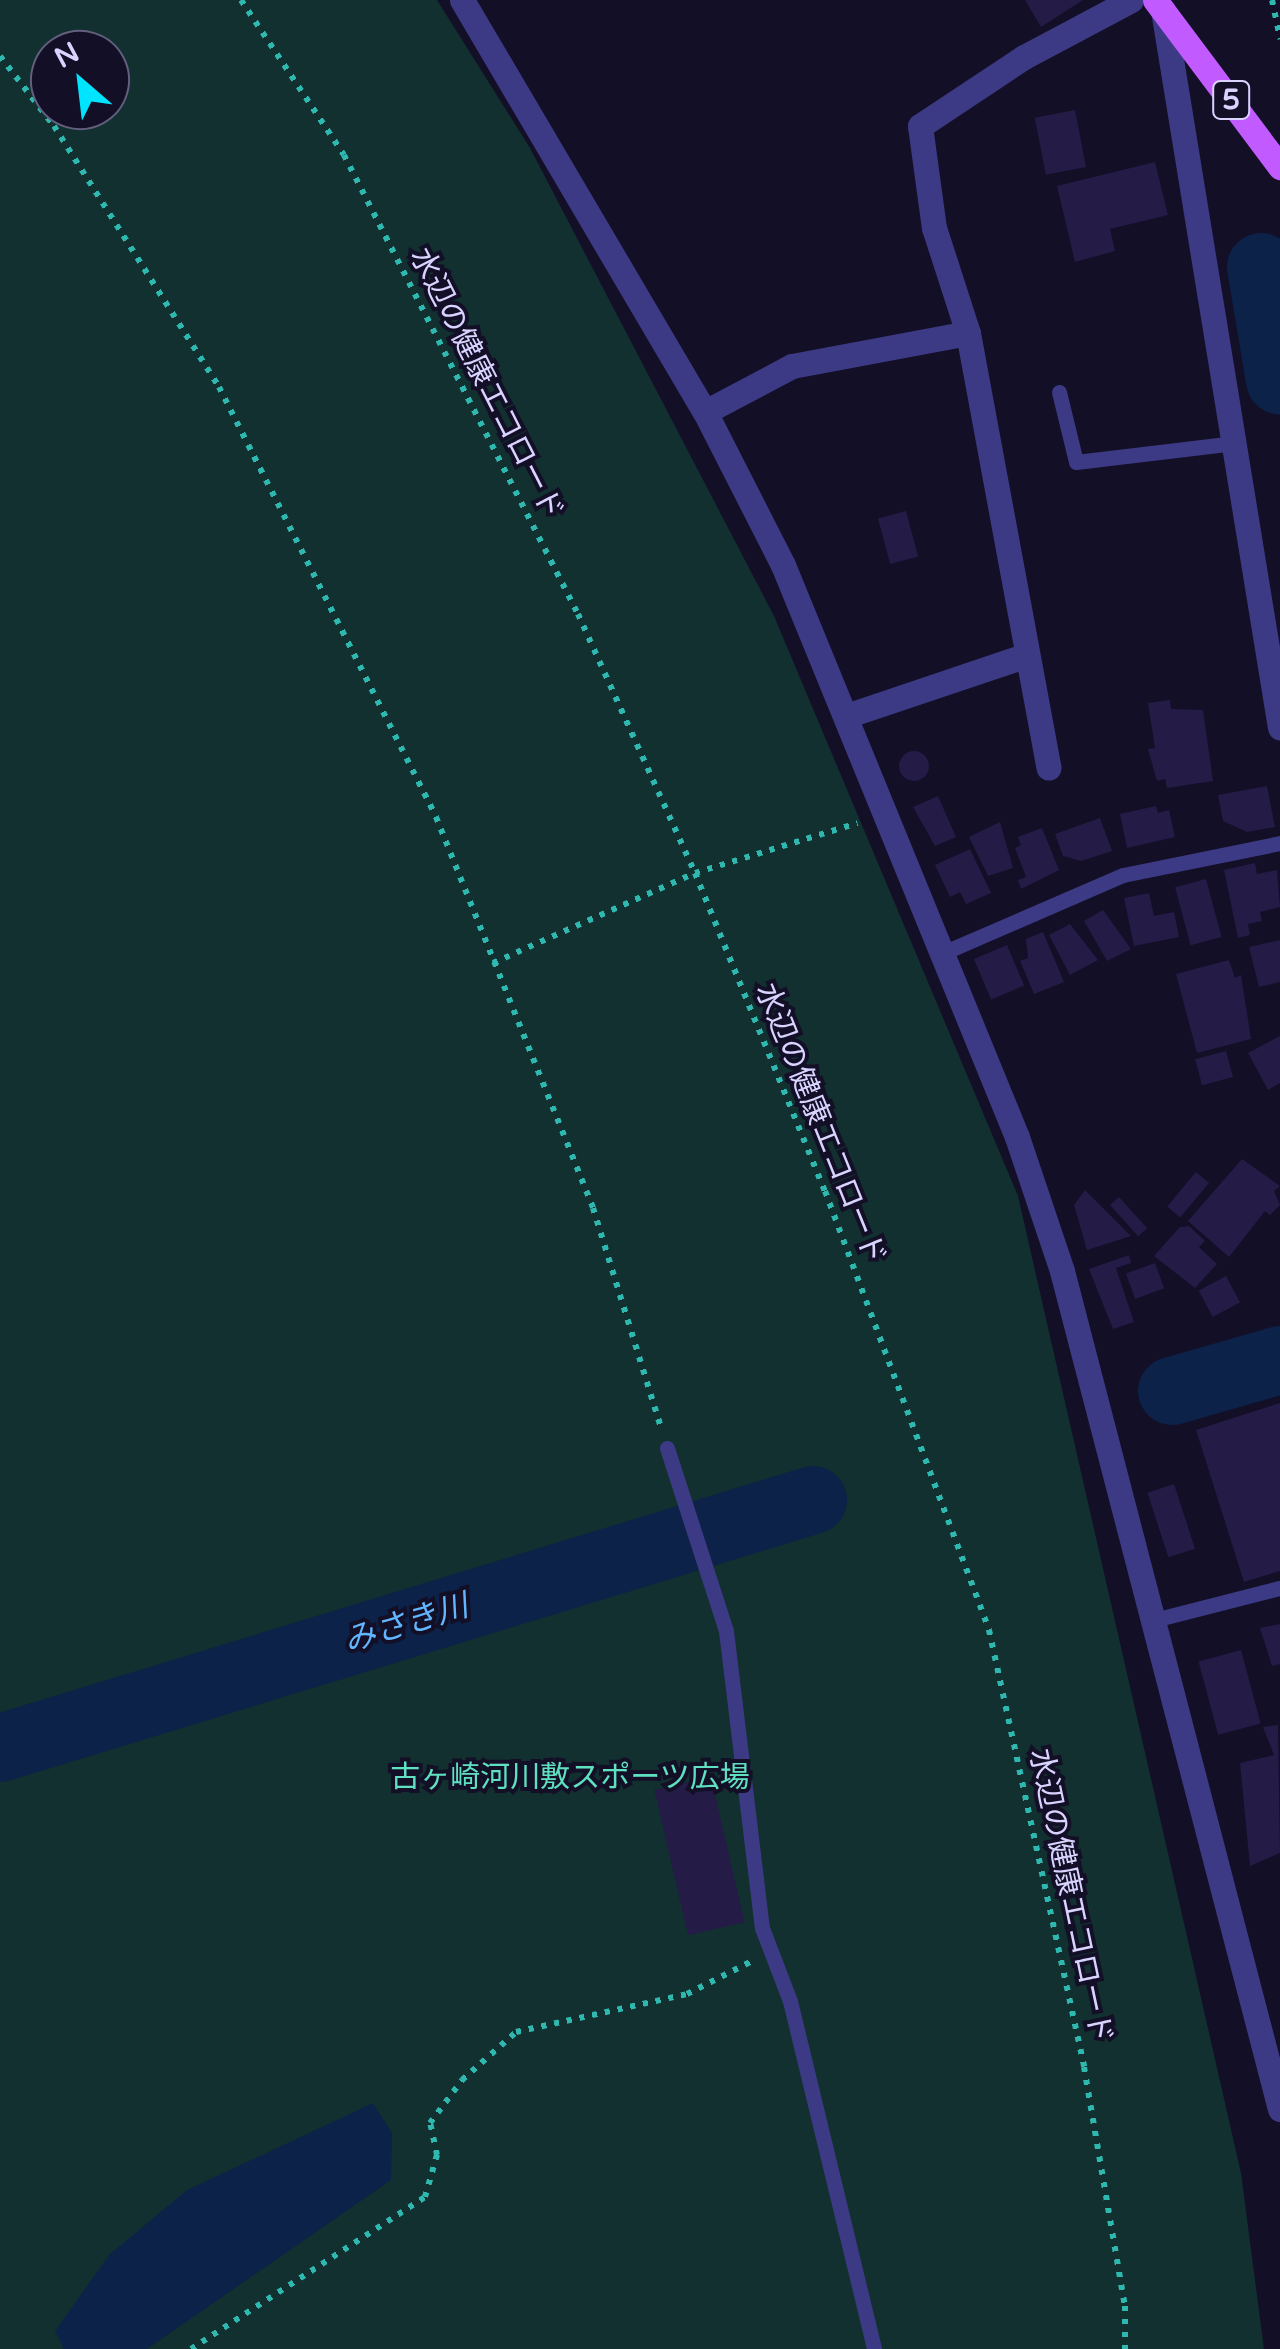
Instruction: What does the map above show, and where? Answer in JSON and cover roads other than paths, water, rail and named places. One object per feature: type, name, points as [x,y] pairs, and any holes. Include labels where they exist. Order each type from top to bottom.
[{"type":"main road","name":"5","points":[[1159,5],[1280,166]]},
{"type":"street","points":[[462,0],[705,412],[783,565],[945,952],[1062,1271],[1280,2109]]},
{"type":"street","points":[[1049,768],[968,332],[934,228],[920,126],[1024,57],[1131,0]]},
{"type":"street","points":[[1159,5],[1236,443],[1280,728]]},
{"type":"street","points":[[705,412],[792,366],[968,332]]},
{"type":"street","points":[[846,716],[1027,654]]},
{"type":"lane","points":[[1060,392],[1076,462],[1236,443]]},
{"type":"lane","points":[[945,952],[1122,875],[1280,842]]},
{"type":"lane","points":[[667,1448],[726,1631],[762,1928],[790,2001],[874,2349]]},
{"type":"lane","points":[[1154,1620],[1280,1588]]},
{"type":"water","points":[[373,2103],[392,2133],[391,2180],[147,2349],[64,2349],[55,2331],[109,2255],[187,2190]]},
{"type":"waterway","points":[[1261,267],[1280,380]]},
{"type":"waterway","name":"みさき川","points":[[1172,1391],[1280,1360]]},
{"type":"waterway","name":"みさき川","points":[[0,1748],[813,1500]]},
{"type":"park label","name":"古ヶ崎河川敷スポーツ広場","points":[[570,1778]]}]
